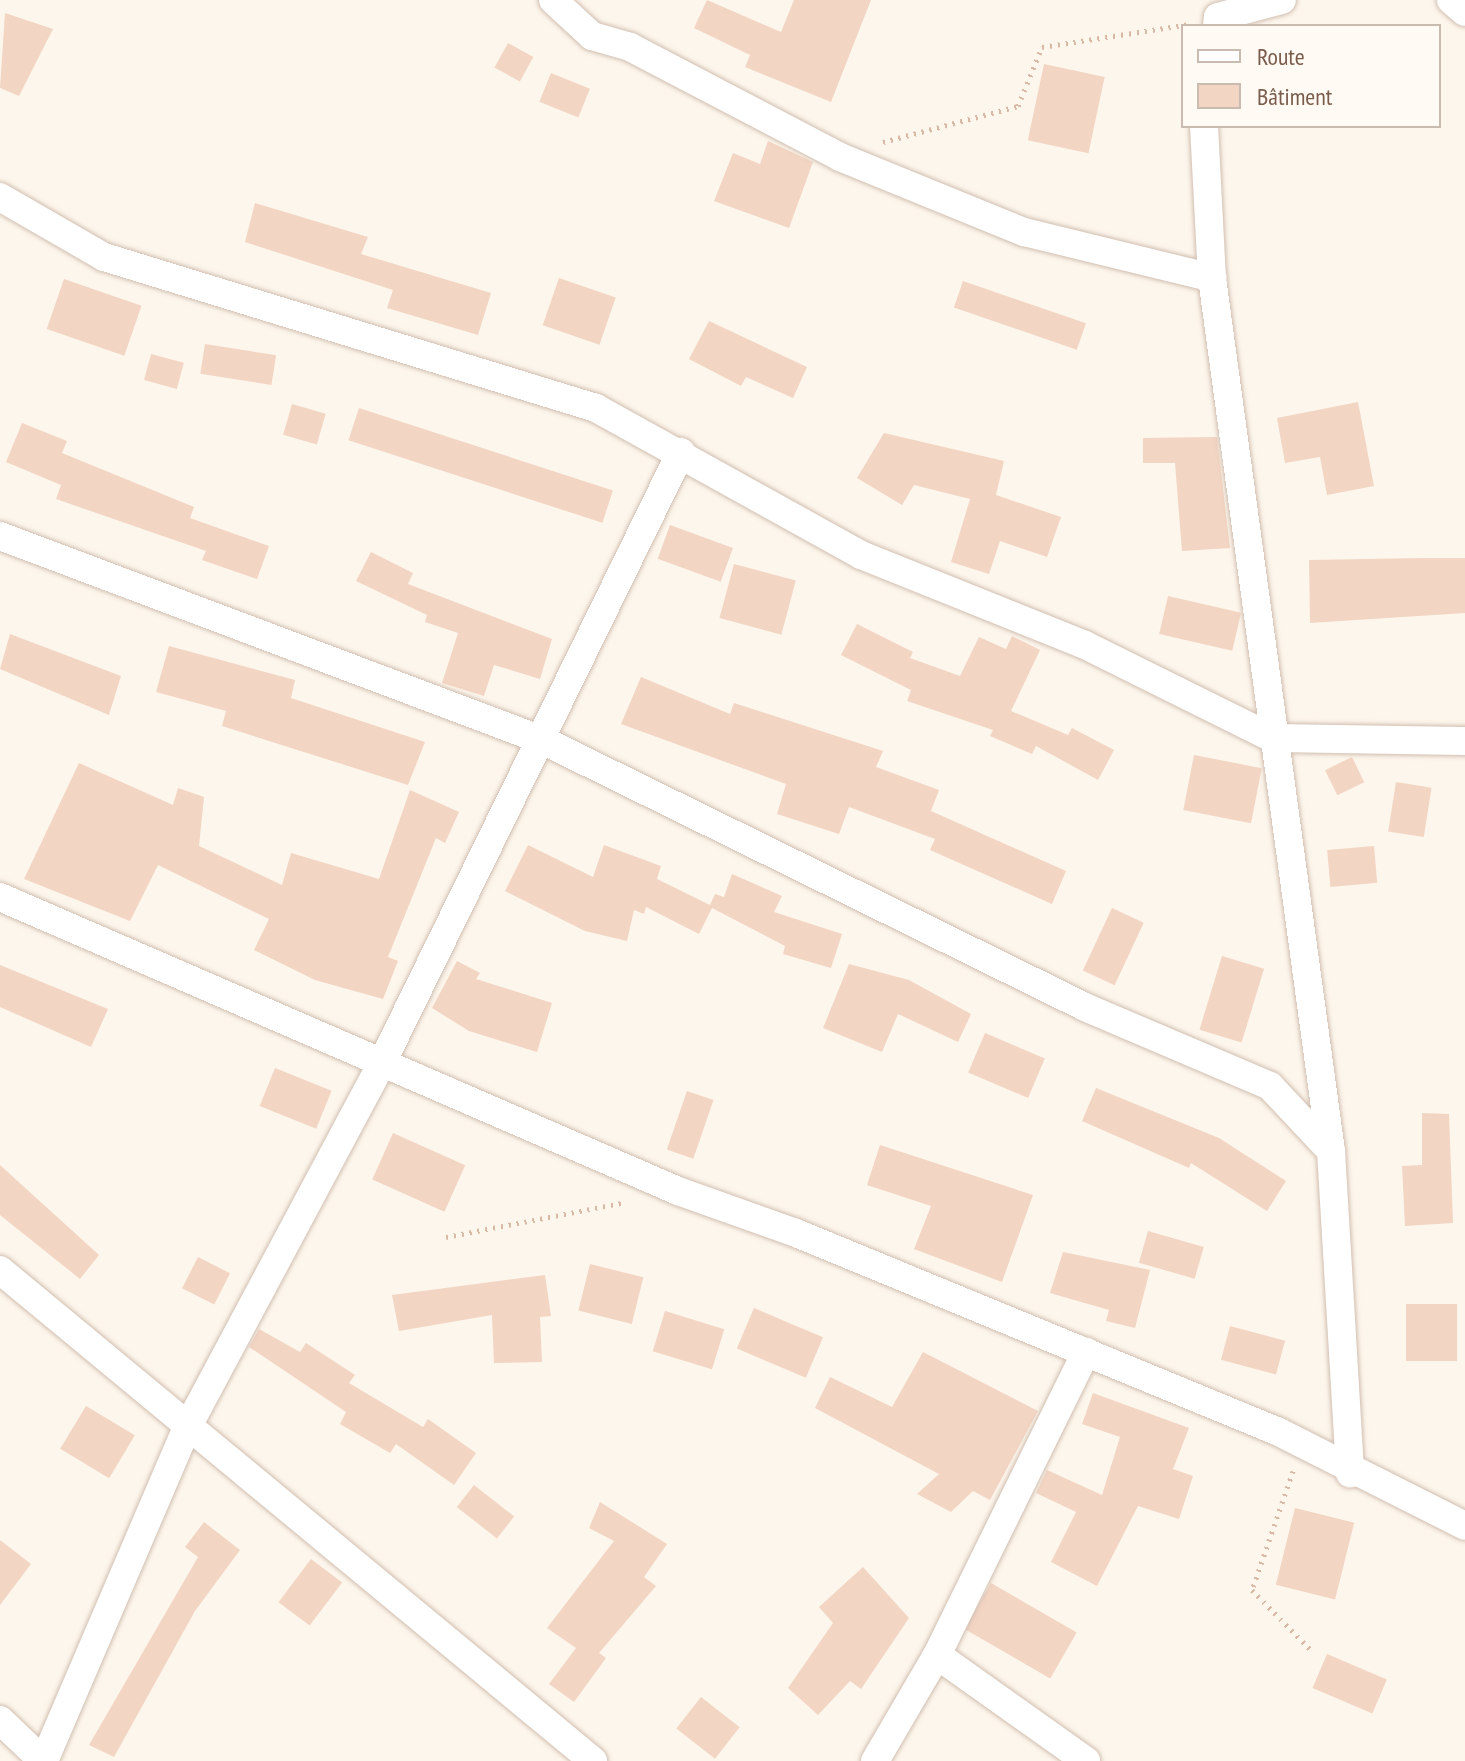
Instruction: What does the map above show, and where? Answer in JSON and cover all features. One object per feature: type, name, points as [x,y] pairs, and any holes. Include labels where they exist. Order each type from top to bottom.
[{"type":"street","points":[[553,0],[592,36],[630,47],[840,157],[1024,232],[1212,278]]},
{"type":"street","points":[[1217,21],[1282,0]]},
{"type":"street","points":[[1451,0],[1465,12]]},
{"type":"street","points":[[1204,128],[1212,278],[1272,738],[1331,1151],[1350,1473]]},
{"type":"street","points":[[0,197],[104,257],[508,375],[596,408],[681,452],[861,555],[1085,645],[1272,738],[1465,741]]},
{"type":"street","points":[[0,1720],[43,1761],[187,1428],[383,1061],[681,452]]},
{"type":"street","points":[[0,536],[542,740],[1085,1007],[1270,1086],[1331,1151]]},
{"type":"street","points":[[0,897],[678,1191],[1086,1352],[1279,1432],[1350,1473],[1465,1526]]},
{"type":"street","points":[[0,1270],[187,1428],[593,1761]]},
{"type":"street","points":[[875,1761],[937,1655],[1086,1352]]},
{"type":"street","points":[[937,1655],[1086,1761]]},
{"type":"path","points":[[840,157],[1018,106],[1042,47],[1140,37],[1181,28]]},
{"type":"path","points":[[446,1237],[678,1191]]},
{"type":"path","points":[[1279,1432],[1293,1470],[1252,1590],[1312,1651]]},
{"type":"building","points":[[707,0],[781,32],[794,0],[871,0],[831,102],[745,67],[750,55],[694,28]]},
{"type":"building","points":[[5,13],[53,29],[19,96],[0,88]]},
{"type":"building","points":[[508,43],[533,57],[520,82],[494,67]]},
{"type":"building","points":[[1044,64],[1105,77],[1088,153],[1028,140]]},
{"type":"building","points":[[551,73],[590,89],[578,117],[539,102]]},
{"type":"building","points":[[768,141],[813,162],[789,228],[714,201],[733,153],[760,164]]},
{"type":"building","points":[[255,203],[368,237],[361,254],[491,293],[478,335],[387,308],[393,290],[245,242]]},
{"type":"building","points":[[559,278],[616,298],[599,345],[543,325]]},
{"type":"building","points":[[64,279],[142,306],[124,356],[47,329]]},
{"type":"building","points":[[963,281],[1086,323],[1077,350],[954,307]]},
{"type":"building","points":[[709,321],[807,367],[793,398],[746,377],[741,386],[689,359]]},
{"type":"building","points":[[205,344],[276,355],[271,385],[200,374]]},
{"type":"building","points":[[151,354],[184,363],[177,389],[144,380]]},
{"type":"building","points":[[1358,402],[1374,486],[1327,495],[1320,457],[1285,463],[1277,418]]},
{"type":"building","points":[[292,404],[326,414],[317,444],[283,435]]},
{"type":"building","points":[[359,408],[613,491],[602,523],[348,440]]},
{"type":"building","points":[[22,423],[67,441],[62,453],[194,507],[190,518],[269,546],[257,579],[202,560],[206,551],[56,499],[61,485],[6,462]]},
{"type":"building","points":[[884,433],[1004,461],[996,495],[1061,517],[1047,557],[1000,541],[989,574],[951,562],[970,499],[914,485],[902,505],[857,478]]},
{"type":"building","points":[[1217,437],[1230,548],[1182,551],[1175,463],[1143,463],[1143,438]]},
{"type":"building","points":[[670,525],[733,548],[721,582],[658,559]]},
{"type":"building","points":[[371,552],[413,573],[408,584],[552,639],[540,679],[494,665],[484,696],[442,683],[458,633],[425,622],[427,615],[356,581]]},
{"type":"building","points":[[1465,558],[1465,613],[1310,623],[1309,560]]},
{"type":"building","points":[[734,564],[796,581],[781,635],[720,618]]},
{"type":"building","points":[[1168,596],[1241,613],[1232,651],[1159,634]]},
{"type":"building","points":[[857,624],[913,652],[910,658],[960,676],[979,637],[1006,649],[1012,636],[1040,650],[1011,711],[1068,735],[1072,728],[1114,750],[1098,780],[1036,746],[1032,754],[990,736],[993,730],[907,701],[911,690],[841,655]]},
{"type":"building","points":[[10,634],[121,676],[109,715],[0,669]]},
{"type":"building","points":[[169,646],[295,680],[291,698],[425,742],[408,785],[222,726],[226,711],[156,692]]},
{"type":"building","points":[[641,677],[730,714],[734,703],[883,751],[876,767],[939,790],[931,811],[1066,871],[1052,904],[930,850],[935,839],[849,807],[839,834],[777,814],[786,784],[621,724]]},
{"type":"building","points":[[1194,755],[1262,768],[1251,823],[1183,810]]},
{"type":"building","points":[[1352,757],[1364,782],[1337,795],[1325,770]]},
{"type":"building","points":[[79,763],[173,805],[178,788],[204,797],[199,846],[282,885],[291,853],[379,879],[410,790],[459,812],[445,843],[436,838],[388,957],[398,961],[383,999],[315,980],[254,950],[269,919],[158,865],[130,921],[24,879]]},
{"type":"building","points":[[1396,782],[1432,788],[1424,837],[1388,831]]},
{"type":"building","points":[[528,845],[593,877],[604,845],[661,866],[657,879],[710,905],[715,894],[724,897],[732,874],[782,896],[774,912],[842,934],[831,968],[783,954],[785,946],[712,908],[699,934],[646,907],[644,914],[634,910],[627,941],[585,931],[505,891]]},
{"type":"building","points":[[1374,846],[1377,883],[1330,887],[1327,850]]},
{"type":"building","points":[[1112,908],[1144,923],[1115,985],[1083,971]]},
{"type":"building","points":[[1222,956],[1264,969],[1242,1042],[1199,1030]]},
{"type":"building","points":[[457,961],[480,973],[476,979],[552,1003],[537,1052],[469,1031],[432,1008]]},
{"type":"building","points":[[849,964],[909,980],[971,1014],[958,1042],[898,1014],[882,1052],[823,1028]]},
{"type":"building","points":[[0,965],[108,1009],[91,1047],[0,1007]]},
{"type":"building","points":[[985,1033],[1045,1058],[1028,1098],[968,1073]]},
{"type":"building","points":[[275,1068],[332,1091],[316,1129],[260,1106]]},
{"type":"building","points":[[1096,1088],[1219,1138],[1286,1181],[1267,1211],[1191,1163],[1189,1168],[1082,1121]]},
{"type":"building","points":[[687,1091],[713,1100],[693,1159],[667,1150]]},
{"type":"building","points":[[1422,1113],[1449,1114],[1453,1223],[1405,1226],[1402,1166],[1422,1165]]},
{"type":"building","points":[[393,1133],[465,1165],[444,1212],[372,1180]]},
{"type":"building","points":[[880,1145],[1033,1195],[1002,1282],[914,1249],[931,1206],[867,1185]]},
{"type":"building","points":[[0,1165],[99,1255],[80,1279],[0,1215]]},
{"type":"building","points":[[1148,1231],[1204,1247],[1195,1279],[1139,1263]]},
{"type":"building","points":[[1063,1252],[1150,1270],[1135,1328],[1106,1321],[1109,1310],[1050,1293]]},
{"type":"building","points":[[198,1257],[230,1273],[214,1305],[182,1288]]},
{"type":"building","points":[[590,1264],[643,1277],[632,1324],[578,1311]]},
{"type":"building","points":[[545,1275],[551,1316],[540,1317],[542,1362],[494,1363],[492,1315],[399,1331],[392,1295]]},
{"type":"building","points":[[1406,1304],[1457,1304],[1457,1361],[1406,1361]]},
{"type":"building","points":[[754,1308],[823,1337],[806,1378],[737,1349]]},
{"type":"building","points":[[665,1311],[724,1329],[712,1369],[653,1351]]},
{"type":"building","points":[[1230,1326],[1285,1341],[1276,1375],[1221,1360]]},
{"type":"building","points":[[259,1329],[300,1352],[306,1343],[355,1375],[349,1383],[423,1427],[428,1419],[476,1453],[454,1485],[396,1444],[390,1453],[340,1424],[346,1412],[249,1347]]},
{"type":"building","points":[[923,1352],[1038,1411],[990,1500],[973,1491],[951,1512],[917,1494],[939,1474],[815,1408],[830,1377],[892,1407]]},
{"type":"building","points":[[1093,1393],[1189,1428],[1173,1469],[1193,1476],[1179,1519],[1138,1506],[1097,1586],[1051,1562],[1076,1512],[1036,1493],[1047,1470],[1102,1495],[1120,1437],[1082,1424]]},
{"type":"building","points":[[86,1406],[135,1435],[109,1478],[60,1449]]},
{"type":"building","points":[[474,1485],[514,1516],[497,1538],[457,1507]]},
{"type":"building","points":[[600,1502],[667,1544],[644,1577],[656,1586],[599,1653],[606,1658],[574,1702],[549,1684],[576,1648],[547,1628],[614,1541],[589,1528]]},
{"type":"building","points":[[1295,1508],[1354,1523],[1335,1599],[1276,1585]]},
{"type":"building","points":[[204,1522],[240,1550],[195,1611],[114,1757],[89,1745],[198,1557],[185,1547]]},
{"type":"building","points":[[0,1540],[31,1564],[0,1605]]},
{"type":"building","points":[[311,1559],[342,1582],[310,1626],[279,1602]]},
{"type":"building","points":[[863,1567],[909,1618],[861,1689],[850,1681],[818,1715],[788,1688],[833,1623],[819,1607]]},
{"type":"building","points":[[991,1583],[1077,1632],[1050,1678],[964,1629]]},
{"type":"building","points":[[1327,1654],[1387,1679],[1372,1713],[1313,1688]]},
{"type":"building","points":[[701,1697],[740,1727],[715,1759],[676,1729]]}]
